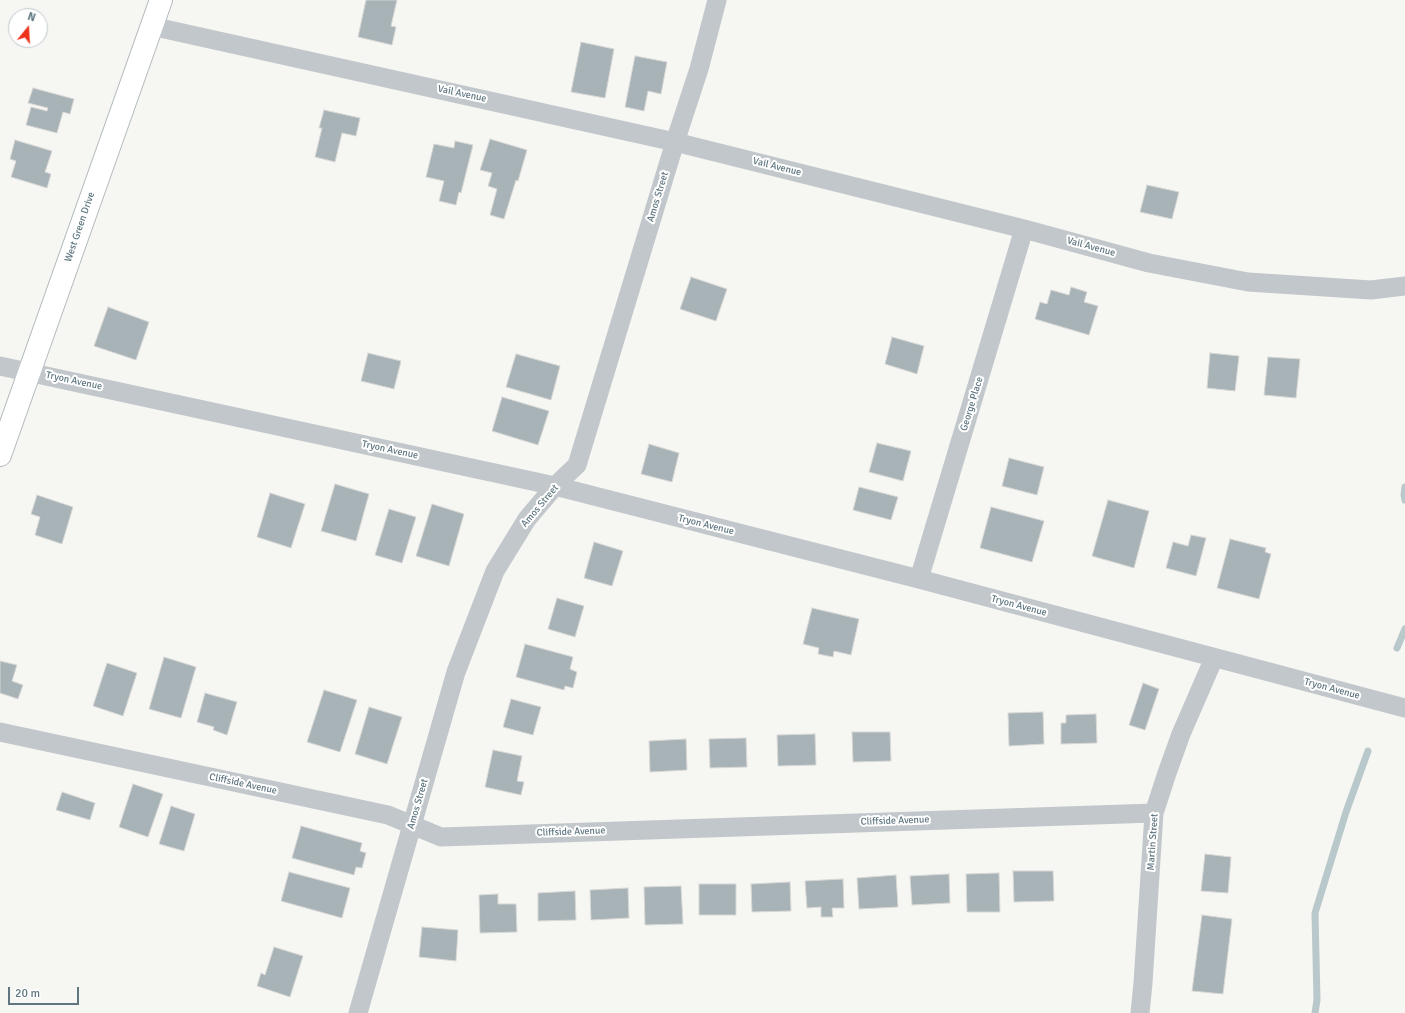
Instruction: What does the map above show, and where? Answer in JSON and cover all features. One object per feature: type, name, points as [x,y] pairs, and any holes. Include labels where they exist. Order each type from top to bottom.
[{"type":"main road","name":"West Green Drive","points":[[0,455],[161,0]]},
{"type":"street","name":"Amos Street","points":[[358,1013],[456,672],[495,571],[527,519],[555,486],[578,465],[675,142],[699,69],[718,0]]},
{"type":"street","name":"Vail Avenue","points":[[151,26],[675,142],[1024,229],[1149,263],[1248,282],[1372,290],[1405,286]]},
{"type":"street","name":"George Place","points":[[919,579],[1024,229]]},
{"type":"street","name":"Tryon Avenue","points":[[0,366],[555,486],[919,579],[1405,708]]},
{"type":"street","name":"Martin Street","points":[[1140,1013],[1144,976],[1154,813],[1182,734],[1214,658]]},
{"type":"street","name":"Cliffside Avenue","points":[[0,732],[388,815],[441,837],[1154,813]]},
{"type":"building","points":[[366,0],[397,0],[391,26],[396,27],[392,45],[358,37]]},
{"type":"building","points":[[581,42],[614,49],[605,98],[571,92]]},
{"type":"building","points":[[635,56],[667,62],[661,94],[648,91],[644,111],[625,107]]},
{"type":"building","points":[[33,88],[74,99],[70,114],[63,112],[57,133],[26,125],[31,107],[47,111],[48,108],[28,103]]},
{"type":"building","points":[[324,110],[360,118],[356,136],[342,133],[335,162],[315,157],[322,128],[319,128]]},
{"type":"building","points":[[490,139],[527,150],[518,181],[516,180],[504,219],[490,215],[497,189],[488,186],[492,173],[480,170]]},
{"type":"building","points":[[15,140],[52,151],[45,172],[51,174],[47,188],[11,177],[16,161],[10,159]]},
{"type":"building","points":[[455,141],[473,145],[461,193],[459,192],[456,205],[439,201],[444,181],[426,177],[434,144],[454,148]]},
{"type":"building","points":[[1147,185],[1179,192],[1172,219],[1140,212]]},
{"type":"building","points":[[691,277],[727,289],[716,321],[680,309]]},
{"type":"building","points":[[1071,287],[1087,292],[1084,302],[1098,306],[1089,335],[1035,319],[1040,302],[1047,304],[1051,290],[1069,295]]},
{"type":"building","points":[[108,307],[149,322],[136,360],[94,346]]},
{"type":"building","points":[[892,337],[924,346],[917,374],[885,364]]},
{"type":"building","points":[[368,353],[401,361],[394,389],[361,381]]},
{"type":"building","points":[[1210,353],[1239,356],[1235,391],[1207,388]]},
{"type":"building","points":[[516,354],[560,366],[551,400],[506,387]]},
{"type":"building","points":[[1268,357],[1300,359],[1296,398],[1264,395]]},
{"type":"building","points":[[502,397],[549,411],[538,445],[492,431]]},
{"type":"building","points":[[877,443],[911,451],[903,481],[869,472]]},
{"type":"building","points":[[649,444],[679,453],[672,482],[641,474]]},
{"type":"building","points":[[1009,458],[1044,467],[1037,495],[1002,486]]},
{"type":"building","points":[[335,484],[369,494],[356,541],[321,531]]},
{"type":"building","points":[[859,487],[898,497],[891,520],[853,510]]},
{"type":"building","points":[[270,493],[305,504],[291,548],[257,537]]},
{"type":"building","points":[[37,495],[73,507],[62,544],[35,535],[40,517],[31,514]]},
{"type":"building","points":[[1108,500],[1149,511],[1134,568],[1092,556]]},
{"type":"building","points":[[432,504],[464,514],[449,566],[416,556]]},
{"type":"building","points":[[991,507],[1044,521],[1032,562],[980,548]]},
{"type":"building","points":[[389,509],[416,517],[402,563],[375,555]]},
{"type":"building","points":[[1191,535],[1206,538],[1196,576],[1166,568],[1173,542],[1188,546]]},
{"type":"building","points":[[1230,539],[1266,548],[1265,552],[1271,554],[1259,599],[1217,588]]},
{"type":"building","points":[[594,542],[623,551],[612,586],[584,578]]},
{"type":"building","points":[[557,598],[584,606],[575,637],[548,629]]},
{"type":"building","points":[[812,608],[859,619],[851,655],[834,651],[833,657],[818,654],[819,648],[803,644]]},
{"type":"building","points":[[525,644],[573,657],[570,669],[577,672],[573,688],[565,686],[564,690],[516,677]]},
{"type":"building","points":[[164,657],[196,667],[181,718],[149,709]]},
{"type":"building","points":[[0,661],[17,665],[12,681],[23,685],[18,699],[0,693]]},
{"type":"building","points":[[107,663],[137,673],[123,716],[93,706]]},
{"type":"building","points":[[1143,683],[1159,689],[1145,730],[1129,725]]},
{"type":"building","points":[[324,690],[357,700],[340,752],[307,742]]},
{"type":"building","points":[[205,693],[237,702],[227,735],[213,730],[214,727],[197,722]]},
{"type":"building","points":[[511,699],[541,707],[533,735],[503,727]]},
{"type":"building","points":[[369,707],[402,717],[387,764],[355,754]]},
{"type":"building","points":[[1043,712],[1044,744],[1009,746],[1008,713]]},
{"type":"building","points":[[1096,714],[1097,743],[1061,744],[1061,723],[1066,723],[1066,715]]},
{"type":"building","points":[[852,732],[890,732],[891,761],[853,762]]},
{"type":"building","points":[[815,734],[816,765],[778,766],[777,735]]},
{"type":"building","points":[[746,738],[747,767],[710,768],[709,739]]},
{"type":"building","points":[[686,739],[687,770],[650,772],[649,741]]},
{"type":"building","points":[[493,750],[522,756],[517,781],[524,782],[521,795],[485,787]]},
{"type":"building","points":[[133,784],[163,794],[148,837],[119,827]]},
{"type":"building","points":[[62,792],[95,803],[90,820],[56,810]]},
{"type":"building","points":[[171,806],[195,814],[184,851],[159,844]]},
{"type":"building","points":[[301,826],[362,843],[360,851],[366,853],[362,868],[356,867],[354,875],[292,858]]},
{"type":"building","points":[[1205,854],[1231,857],[1228,893],[1201,891]]},
{"type":"building","points":[[1013,871],[1053,871],[1054,901],[1014,902]]},
{"type":"building","points":[[289,872],[350,888],[342,918],[281,901]]},
{"type":"building","points":[[999,873],[1000,912],[967,912],[966,874]]},
{"type":"building","points":[[949,874],[950,903],[912,905],[910,876]]},
{"type":"building","points":[[896,875],[898,907],[859,909],[857,878]]},
{"type":"building","points":[[843,879],[844,908],[832,908],[833,917],[821,917],[821,907],[807,908],[805,881]]},
{"type":"building","points":[[790,882],[791,911],[752,912],[751,884]]},
{"type":"building","points":[[699,884],[736,884],[736,915],[699,915]]},
{"type":"building","points":[[681,886],[683,924],[645,925],[644,887]]},
{"type":"building","points":[[628,888],[629,918],[591,920],[590,890]]},
{"type":"building","points":[[575,891],[576,920],[538,921],[538,893]]},
{"type":"building","points":[[498,894],[498,904],[516,904],[517,932],[480,933],[479,895]]},
{"type":"building","points":[[1202,915],[1232,919],[1223,994],[1192,991]]},
{"type":"building","points":[[422,927],[458,930],[456,961],[419,957]]},
{"type":"building","points":[[274,947],[303,956],[290,997],[257,986],[261,973],[265,975]]},
{"type":"waterway","points":[[1405,487],[1405,500]]},
{"type":"waterway","points":[[1397,648],[1405,629]]},
{"type":"waterway","points":[[1315,1013],[1317,1000],[1315,913],[1346,812],[1368,751]]}]
